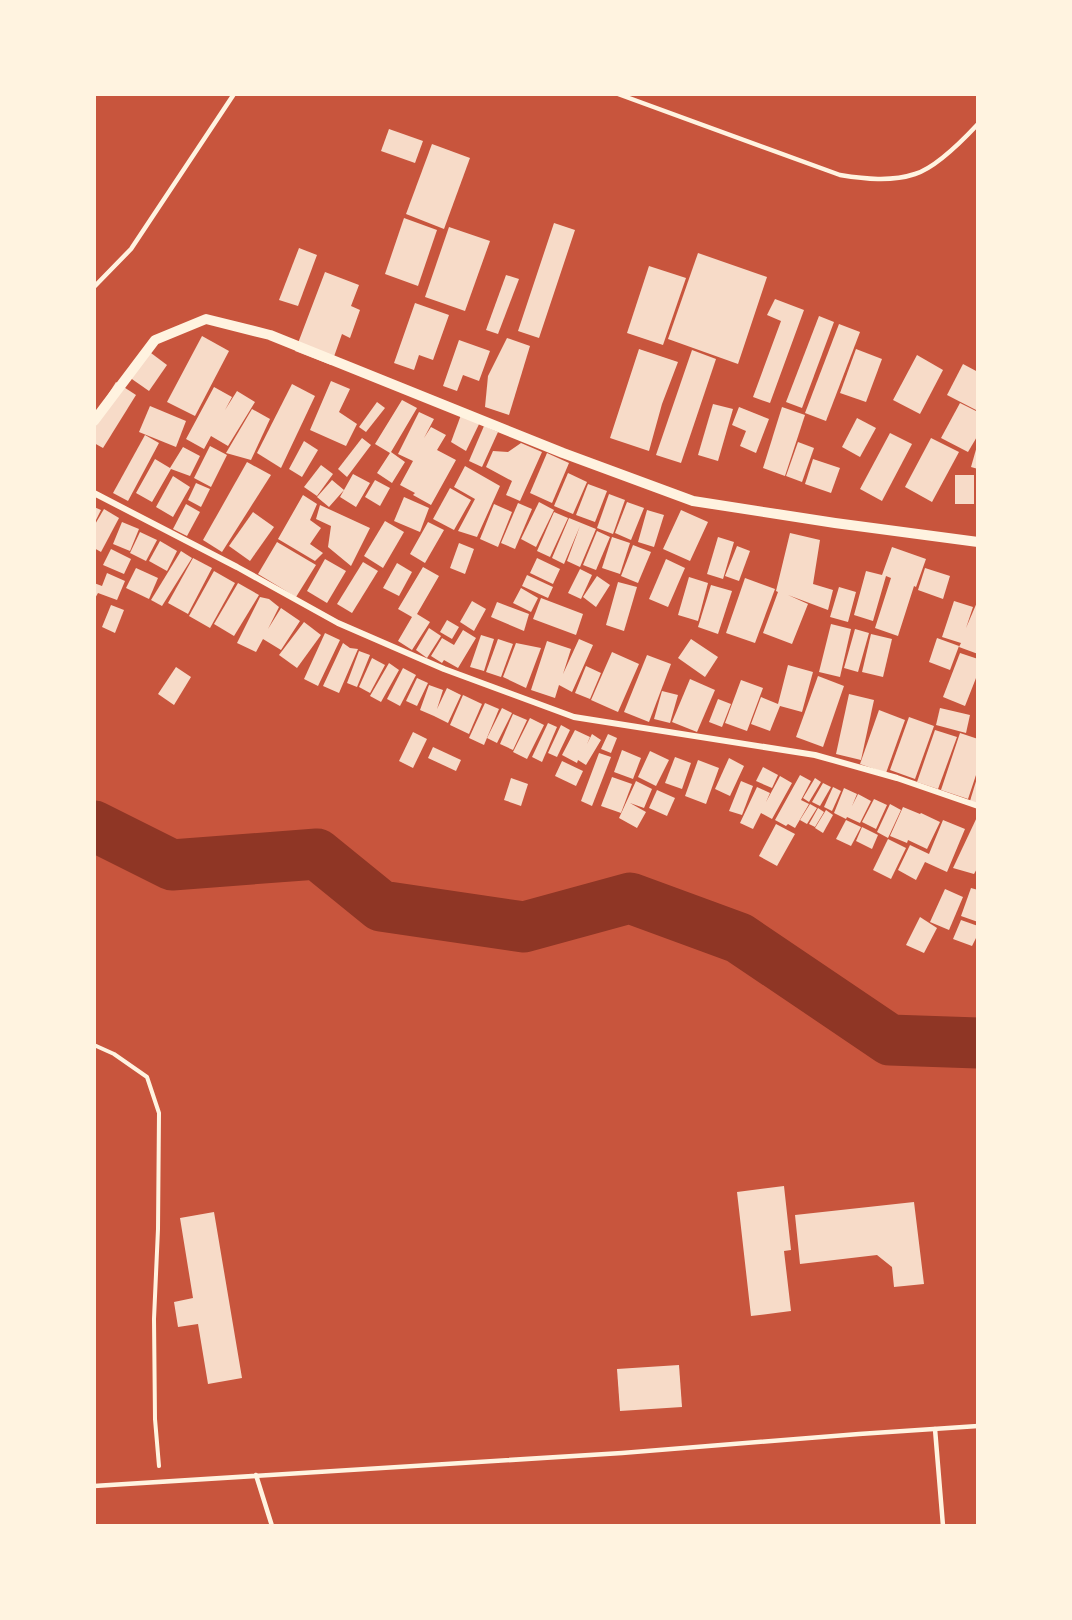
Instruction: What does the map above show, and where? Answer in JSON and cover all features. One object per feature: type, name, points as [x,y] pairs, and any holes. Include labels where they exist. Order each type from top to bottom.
[{"type":"street","points":[[94,422],[155,340],[206,319],[270,335],[563,453],[693,501],[978,542]]},
{"type":"street","points":[[94,493],[237,567],[338,623],[444,669],[574,717],[815,754],[897,778],[978,806]]},
{"type":"lane","points":[[94,287],[131,249],[234,94]]},
{"type":"lane","points":[[618,94],[840,175],[869,179],[898,178],[918,174],[966,138],[978,124]]},
{"type":"lane","points":[[94,1486],[622,1453],[978,1426]]},
{"type":"lane","points":[[935,1429],[943,1526]]},
{"type":"lane","points":[[256,1475],[272,1526]]},
{"type":"path","points":[[94,1045],[114,1054],[147,1077],[159,1113],[158,1229],[154,1319],[155,1419],[160,1482]]},
{"type":"building","points":[[389,129],[423,141],[415,163],[381,151]]},
{"type":"building","points":[[432,144],[470,158],[444,229],[406,214]]},
{"type":"building","points":[[404,218],[437,230],[418,286],[385,274]]},
{"type":"building","points":[[554,223],[575,230],[539,338],[518,331]]},
{"type":"building","points":[[449,227],[490,241],[465,311],[425,297]]},
{"type":"building","points":[[299,248],[317,255],[298,306],[279,300]]},
{"type":"building","points":[[698,253],[767,277],[738,364],[668,339]]},
{"type":"building","points":[[649,266],[686,278],[663,345],[627,333]]},
{"type":"building","points":[[325,272],[359,285],[351,306],[360,310],[350,338],[342,334],[331,365],[295,351]]},
{"type":"building","points":[[506,275],[519,279],[498,334],[486,330]]},
{"type":"building","points":[[775,299],[804,310],[770,403],[753,397],[781,321],[767,315]]},
{"type":"building","points":[[415,303],[449,315],[433,360],[419,355],[414,370],[394,363]]},
{"type":"building","points":[[819,316],[834,322],[802,408],[786,402]]},
{"type":"building","points":[[839,324],[860,332],[826,421],[805,413]]},
{"type":"building","points":[[202,336],[229,351],[195,416],[167,402]]},
{"type":"building","points":[[507,338],[530,346],[509,415],[485,407],[488,376]]},
{"type":"building","points":[[459,340],[490,351],[479,381],[463,375],[457,391],[443,386]]},
{"type":"building","points":[[639,349],[678,362],[662,404],[649,451],[610,438]]},
{"type":"building","points":[[856,349],[882,359],[866,402],[840,393]]},
{"type":"building","points":[[147,350],[167,365],[149,391],[129,377]]},
{"type":"building","points":[[692,350],[716,359],[681,463],[656,455]]},
{"type":"building","points":[[917,355],[943,370],[920,414],[893,400]]},
{"type":"building","points":[[963,364],[978,372],[978,411],[947,395]]},
{"type":"building","points":[[331,381],[350,389],[339,412],[357,424],[346,446],[310,430]]},
{"type":"building","points":[[116,382],[136,395],[103,448],[94,443],[94,417]]},
{"type":"building","points":[[292,384],[315,396],[281,468],[257,453]]},
{"type":"building","points":[[214,387],[232,397],[225,410],[237,391],[255,402],[228,446],[211,436],[204,449],[186,439]]},
{"type":"building","points":[[402,400],[417,408],[391,452],[405,462],[392,483],[377,473],[390,453],[375,444]]},
{"type":"building","points":[[377,402],[385,408],[366,432],[359,427]]},
{"type":"building","points":[[960,403],[978,412],[978,435],[968,452],[941,438]]},
{"type":"building","points":[[713,404],[733,409],[718,461],[698,455]]},
{"type":"building","points":[[150,406],[186,421],[176,447],[139,432]]},
{"type":"building","points":[[739,407],[769,419],[756,453],[740,446],[746,431],[732,425]]},
{"type":"building","points":[[782,407],[805,415],[785,476],[763,468]]},
{"type":"building","points":[[252,409],[270,419],[251,460],[226,453]]},
{"type":"building","points":[[419,412],[434,419],[424,438],[431,427],[446,435],[437,450],[456,460],[431,505],[400,485],[413,461],[398,454]]},
{"type":"building","points":[[461,415],[481,420],[466,451],[451,442]]},
{"type":"building","points":[[857,418],[876,428],[860,457],[842,447]]},
{"type":"building","points":[[484,426],[498,432],[482,467],[469,461]]},
{"type":"building","points":[[890,433],[912,444],[882,501],[860,489]]},
{"type":"building","points":[[145,435],[159,443],[128,501],[113,493]]},
{"type":"building","points":[[362,438],[371,445],[347,477],[338,469]]},
{"type":"building","points":[[931,438],[959,452],[932,502],[905,487]]},
{"type":"building","points":[[304,441],[318,450],[302,477],[289,469]]},
{"type":"building","points":[[798,442],[814,448],[802,482],[786,476]]},
{"type":"building","points":[[521,443],[542,452],[520,501],[506,495],[512,481],[486,467],[493,451],[508,452]]},
{"type":"building","points":[[210,446],[227,455],[211,487],[194,478]]},
{"type":"building","points":[[978,446],[978,469],[971,467]]},
{"type":"building","points":[[183,447],[200,456],[190,476],[171,469],[152,502],[136,493],[155,459],[170,468]]},
{"type":"building","points":[[547,453],[569,463],[552,503],[530,493]]},
{"type":"building","points":[[813,459],[840,468],[831,493],[805,484]]},
{"type":"building","points":[[247,462],[271,475],[222,552],[203,540]]},
{"type":"building","points":[[321,465],[333,474],[317,496],[304,487]]},
{"type":"building","points":[[465,466],[500,486],[477,537],[458,531],[475,499],[454,487]]},
{"type":"building","points":[[568,473],[587,482],[573,514],[554,506]]},
{"type":"building","points":[[353,474],[370,483],[356,507],[340,497]]},
{"type":"building","points":[[955,475],[974,475],[974,504],[955,504]]},
{"type":"building","points":[[173,476],[190,487],[173,517],[156,507]]},
{"type":"building","points":[[332,480],[344,490],[329,507],[317,497]]},
{"type":"building","points":[[375,480],[390,488],[380,506],[365,497]]},
{"type":"building","points":[[196,483],[210,489],[201,507],[188,500]]},
{"type":"building","points":[[588,484],[607,491],[595,522],[576,515]]},
{"type":"building","points":[[450,488],[471,500],[454,530],[433,519]]},
{"type":"building","points":[[609,494],[625,500],[613,534],[597,528]]},
{"type":"building","points":[[303,495],[317,504],[310,520],[321,528],[310,544],[323,553],[315,561],[278,539]]},
{"type":"building","points":[[404,497],[429,508],[420,532],[394,521]]},
{"type":"building","points":[[539,502],[554,510],[536,547],[521,539]]},
{"type":"building","points":[[627,502],[644,508],[631,540],[615,533]]},
{"type":"building","points":[[518,503],[532,509],[515,549],[501,543]]},
{"type":"building","points":[[186,504],[200,512],[187,536],[173,529]]},
{"type":"building","points":[[494,504],[512,512],[498,547],[480,539]]},
{"type":"building","points":[[320,505],[370,528],[351,566],[328,547],[331,526],[316,519]]},
{"type":"building","points":[[94,507],[101,510],[94,524]]},
{"type":"building","points":[[104,509],[119,518],[101,552],[94,548],[94,526]]},
{"type":"building","points":[[647,510],[664,515],[654,547],[638,542]]},
{"type":"building","points":[[681,510],[708,522],[690,561],[663,549]]},
{"type":"building","points":[[253,512],[274,527],[250,561],[229,546]]},
{"type":"building","points":[[554,512],[568,518],[550,557],[537,551]]},
{"type":"building","points":[[569,518],[596,529],[580,567],[567,561],[580,526],[564,564],[552,558]]},
{"type":"building","points":[[385,521],[404,532],[383,568],[364,556]]},
{"type":"building","points":[[122,522],[139,529],[130,551],[113,544]]},
{"type":"building","points":[[428,522],[444,530],[425,563],[410,554]]},
{"type":"building","points":[[597,531],[610,537],[596,570],[583,565]]},
{"type":"building","points":[[140,532],[157,540],[146,561],[130,553]]},
{"type":"building","points":[[790,533],[820,540],[813,584],[833,590],[828,610],[788,595],[808,604],[792,644],[763,633],[778,592],[776,591]]},
{"type":"building","points":[[612,537],[630,543],[620,574],[602,568]]},
{"type":"building","points":[[718,537],[734,542],[723,579],[707,574]]},
{"type":"building","points":[[160,541],[177,551],[167,571],[149,561]]},
{"type":"building","points":[[277,542],[316,565],[296,597],[258,574]]},
{"type":"building","points":[[459,543],[474,549],[465,574],[450,568]]},
{"type":"building","points":[[633,545],[651,552],[638,583],[621,576]]},
{"type":"building","points":[[737,546],[750,551],[739,581],[725,576]]},
{"type":"building","points":[[892,547],[926,559],[916,587],[914,586],[898,636],[875,628],[891,578],[886,576],[873,621],[854,615],[866,571],[882,575]]},
{"type":"building","points":[[111,549],[131,559],[124,574],[103,565]]},
{"type":"building","points":[[181,551],[192,558],[162,606],[151,600]]},
{"type":"building","points":[[193,558],[212,568],[188,614],[168,603]]},
{"type":"building","points":[[537,558],[560,569],[553,584],[530,573]]},
{"type":"building","points":[[325,559],[346,571],[327,603],[307,591]]},
{"type":"building","points":[[666,559],[685,568],[668,607],[649,599]]},
{"type":"building","points":[[363,562],[378,571],[352,613],[337,604]]},
{"type":"building","points":[[397,563],[412,572],[399,596],[383,588]]},
{"type":"building","points":[[423,567],[439,576],[417,614],[430,622],[412,650],[398,641],[412,617],[398,609]]},
{"type":"building","points":[[136,568],[158,578],[149,599],[126,588]]},
{"type":"building","points":[[925,568],[950,576],[943,599],[918,590]]},
{"type":"building","points":[[580,569],[592,575],[581,599],[568,593]]},
{"type":"building","points":[[214,571],[235,583],[210,628],[189,616]]},
{"type":"building","points":[[107,573],[125,581],[117,600],[98,593],[94,600],[94,583],[102,586]]},
{"type":"building","points":[[527,575],[553,587],[548,598],[522,586]]},
{"type":"building","points":[[597,576],[610,585],[596,607],[583,597]]},
{"type":"building","points":[[689,577],[708,583],[698,621],[678,615]]},
{"type":"building","points":[[745,578],[775,589],[755,643],[726,633]]},
{"type":"building","points":[[618,582],[637,587],[624,631],[606,625]]},
{"type":"building","points":[[238,583],[259,595],[234,636],[214,624]]},
{"type":"building","points":[[711,585],[732,591],[718,634],[698,627]]},
{"type":"building","points":[[839,587],[856,592],[848,622],[830,617]]},
{"type":"building","points":[[521,588],[538,598],[531,612],[513,603]]},
{"type":"building","points":[[260,597],[269,599],[279,607],[268,629],[281,608],[300,621],[281,650],[263,639],[256,652],[237,643]]},
{"type":"building","points":[[541,598],[583,614],[576,635],[533,619]]},
{"type":"building","points":[[978,600],[978,654],[959,647],[961,643],[942,637],[954,601],[973,607],[966,628]]},
{"type":"building","points":[[472,601],[486,609],[474,631],[460,622]]},
{"type":"building","points":[[497,602],[529,614],[524,631],[491,617]]},
{"type":"building","points":[[111,605],[124,610],[115,633],[102,627]]},
{"type":"building","points":[[447,620],[459,627],[452,639],[440,632]]},
{"type":"building","points":[[304,622],[321,635],[297,668],[279,655]]},
{"type":"building","points":[[831,624],[851,629],[840,677],[819,672]]},
{"type":"building","points":[[429,628],[441,636],[427,658],[416,650]]},
{"type":"building","points":[[855,629],[869,633],[858,672],[844,668]]},
{"type":"building","points":[[463,630],[476,638],[458,668],[444,660],[442,663],[431,656],[442,638],[454,645]]},
{"type":"building","points":[[325,633],[340,640],[318,686],[304,679]]},
{"type":"building","points":[[871,634],[892,639],[883,677],[862,672]]},
{"type":"building","points":[[481,635],[494,639],[484,671],[470,667]]},
{"type":"building","points":[[937,638],[959,646],[950,670],[929,662]]},
{"type":"building","points":[[498,639],[513,644],[501,677],[486,672]]},
{"type":"building","points":[[579,639],[593,645],[572,692],[559,685],[555,698],[531,690],[547,641],[571,649],[563,674]]},
{"type":"building","points":[[691,639],[718,657],[705,677],[678,658]]},
{"type":"building","points":[[343,643],[350,648],[358,649],[339,693],[323,686]]},
{"type":"building","points":[[516,643],[541,648],[526,688],[503,677]]},
{"type":"building","points":[[359,651],[370,655],[357,687],[347,683]]},
{"type":"building","points":[[612,652],[639,664],[618,712],[591,700]]},
{"type":"building","points":[[960,653],[978,659],[978,673],[965,706],[943,697]]},
{"type":"building","points":[[647,655],[671,664],[649,722],[624,712]]},
{"type":"building","points":[[372,658],[385,665],[370,693],[359,687]]},
{"type":"building","points":[[389,663],[399,670],[381,702],[370,696]]},
{"type":"building","points":[[788,665],[813,672],[802,712],[780,706],[770,731],[751,724],[761,697],[778,704]]},
{"type":"building","points":[[586,666],[601,673],[590,699],[575,693]]},
{"type":"building","points":[[176,667],[191,677],[174,705],[158,694]]},
{"type":"building","points":[[403,668],[416,675],[400,706],[387,699]]},
{"type":"building","points":[[818,676],[844,686],[823,747],[796,737]]},
{"type":"building","points":[[417,678],[428,683],[417,706],[406,701]]},
{"type":"building","points":[[690,679],[715,690],[697,732],[672,722]]},
{"type":"building","points":[[741,680],[763,688],[747,731],[725,723]]},
{"type":"building","points":[[429,685],[443,690],[437,709],[447,688],[461,695],[448,723],[420,710]]},
{"type":"building","points":[[662,691],[678,695],[670,723],[654,719]]},
{"type":"building","points":[[849,694],[874,700],[861,760],[836,754]]},
{"type":"building","points":[[463,695],[482,704],[469,734],[450,725]]},
{"type":"building","points":[[718,699],[731,704],[722,727],[709,722]]},
{"type":"building","points":[[485,703],[499,709],[484,745],[469,738]]},
{"type":"building","points":[[502,708],[512,713],[497,743],[487,738]]},
{"type":"building","points":[[940,708],[970,715],[966,733],[936,725]]},
{"type":"building","points":[[879,710],[905,720],[886,773],[860,764]]},
{"type":"building","points":[[513,714],[527,720],[513,750],[500,744]]},
{"type":"building","points":[[909,717],[934,726],[915,779],[890,770]]},
{"type":"building","points":[[530,718],[544,725],[527,759],[513,752]]},
{"type":"building","points":[[548,723],[557,727],[542,762],[532,757]]},
{"type":"building","points":[[561,725],[570,730],[557,757],[548,753]]},
{"type":"building","points":[[575,730],[590,737],[587,744],[592,734],[601,740],[586,765],[562,755]]},
{"type":"building","points":[[935,730],[957,737],[938,789],[917,782]]},
{"type":"building","points":[[413,732],[427,739],[413,768],[399,761]]},
{"type":"building","points":[[960,733],[978,739],[978,769],[968,799],[941,790]]},
{"type":"building","points":[[608,734],[617,738],[611,753],[601,749]]},
{"type":"building","points":[[433,747],[461,760],[456,771],[428,758]]},
{"type":"building","points":[[622,750],[641,758],[633,779],[614,772]]},
{"type":"building","points":[[650,751],[669,760],[656,786],[638,777]]},
{"type":"building","points":[[599,753],[611,757],[592,806],[581,801]]},
{"type":"building","points":[[675,757],[691,763],[682,789],[665,783]]},
{"type":"building","points":[[729,758],[744,766],[730,796],[715,789]]},
{"type":"building","points":[[698,760],[719,768],[706,804],[685,796]]},
{"type":"building","points":[[562,761],[583,771],[576,786],[555,776]]},
{"type":"building","points":[[763,767],[778,775],[772,788],[756,781]]},
{"type":"building","points":[[800,775],[811,781],[801,800],[809,804],[795,828],[775,820]]},
{"type":"building","points":[[780,776],[792,783],[772,819],[761,813],[753,829],[740,823],[757,787],[770,793],[766,802]]},
{"type":"building","points":[[612,777],[632,784],[621,813],[601,806]]},
{"type":"building","points":[[511,778],[528,784],[521,806],[504,800]]},
{"type":"building","points":[[815,778],[821,782],[809,802],[803,798]]},
{"type":"building","points":[[978,778],[978,804],[970,801]]},
{"type":"building","points":[[636,781],[652,789],[644,808],[630,803],[646,812],[637,828],[619,818]]},
{"type":"building","points":[[741,781],[753,786],[742,815],[729,811]]},
{"type":"building","points":[[823,783],[831,787],[820,806],[812,802]]},
{"type":"building","points":[[833,787],[841,791],[832,811],[824,807]]},
{"type":"building","points":[[844,788],[857,794],[852,806],[858,794],[871,801],[860,823],[834,813]]},
{"type":"building","points":[[657,790],[675,798],[667,816],[649,808]]},
{"type":"building","points":[[874,799],[887,805],[876,829],[862,822]]},
{"type":"building","points":[[810,804],[817,808],[807,824],[800,820]]},
{"type":"building","points":[[890,804],[901,810],[888,838],[877,832]]},
{"type":"building","points":[[903,807],[940,822],[927,849],[908,840],[907,843],[890,836]]},
{"type":"building","points":[[818,808],[824,812],[815,827],[809,824]]},
{"type":"building","points":[[826,810],[833,815],[823,833],[815,828]]},
{"type":"building","points":[[978,815],[978,867],[974,874],[953,868]]},
{"type":"building","points":[[846,820],[861,827],[851,846],[836,839]]},
{"type":"building","points":[[943,820],[965,829],[947,872],[925,862],[916,880],[898,870],[910,845],[929,854]]},
{"type":"building","points":[[776,824],[795,834],[777,866],[759,856]]},
{"type":"building","points":[[862,827],[878,835],[872,849],[856,841]]},
{"type":"building","points":[[888,839],[906,848],[891,879],[873,870]]},
{"type":"building","points":[[971,888],[978,890],[978,922],[961,916]]},
{"type":"building","points":[[945,889],[963,897],[949,930],[930,922]]},
{"type":"building","points":[[920,917],[937,928],[924,953],[906,945]]},
{"type":"building","points":[[961,920],[978,926],[978,934],[972,946],[953,939]]},
{"type":"building","points":[[784,1186],[791,1250],[784,1251],[791,1311],[751,1316],[737,1192]]},
{"type":"building","points":[[914,1202],[924,1284],[894,1287],[892,1267],[877,1255],[800,1264],[795,1215]]},
{"type":"building","points":[[214,1212],[242,1378],[208,1384],[198,1324],[178,1327],[174,1302],[193,1298],[180,1218]]},
{"type":"building","points":[[679,1365],[682,1407],[620,1411],[617,1369]]},
{"type":"waterway","points":[[94,826],[172,865],[317,854],[381,906],[524,927],[630,898],[739,938],[890,1040],[978,1043]]}]
